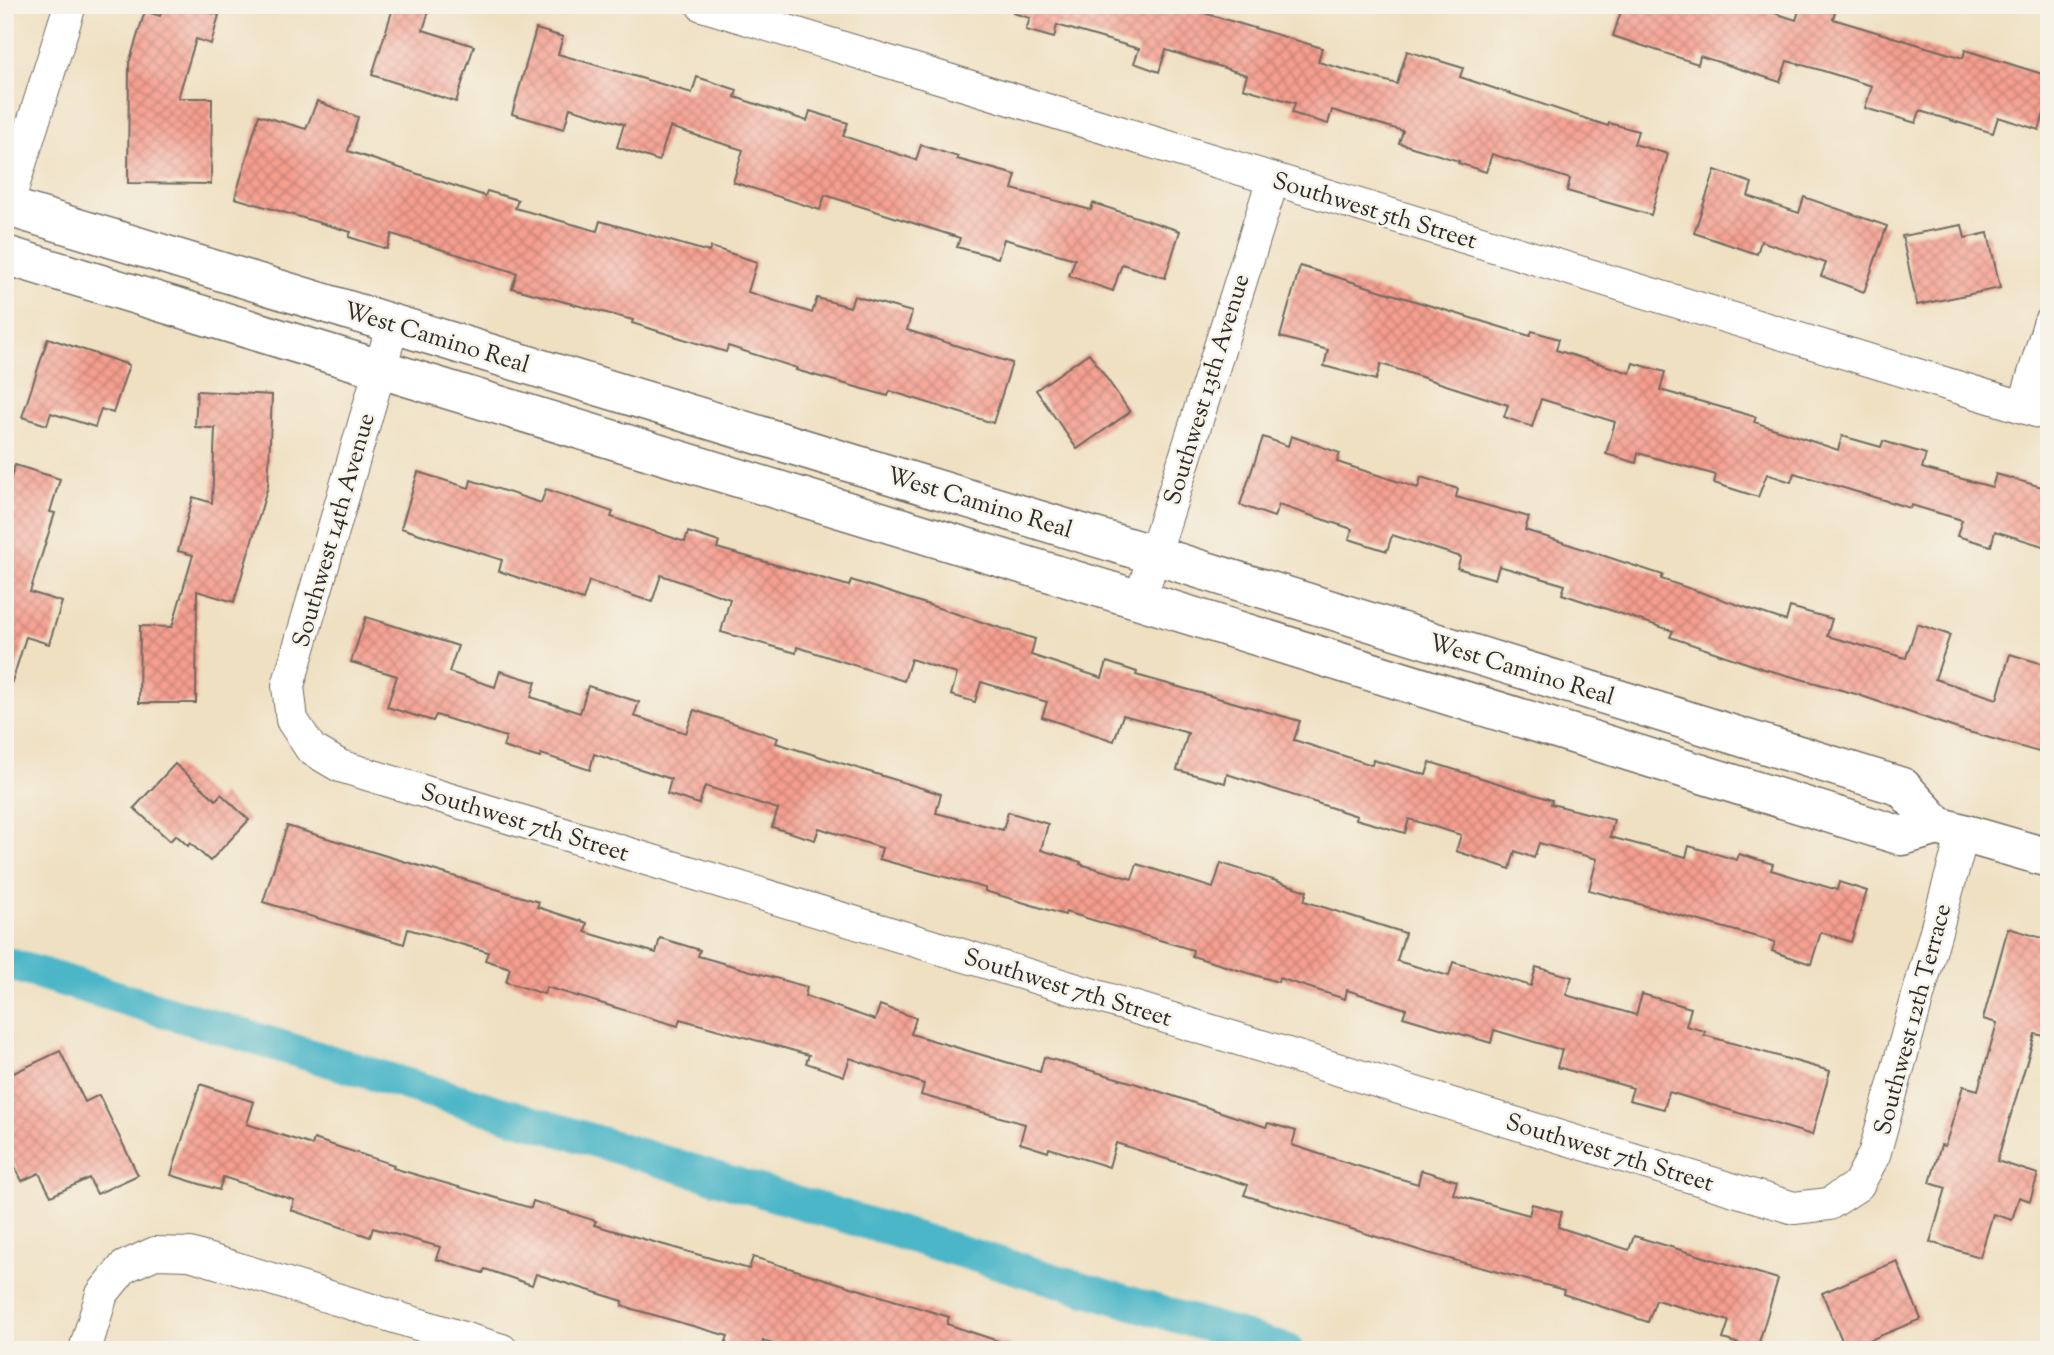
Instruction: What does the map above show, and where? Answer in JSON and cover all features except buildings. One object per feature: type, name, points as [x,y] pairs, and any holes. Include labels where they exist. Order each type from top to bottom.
[{"type":"street","points":[[6,208],[70,5]]},
{"type":"street","name":"Southwest 5th Street","points":[[702,5],[2036,411]]},
{"type":"street","name":"Southwest 13th Avenue","points":[[1140,600],[1273,179]]},
{"type":"street","name":"West Camino Real","points":[[6,208],[1154,555],[1902,787],[1951,830]]},
{"type":"street","name":"West Camino Real","points":[[5,255],[1140,600],[1902,836],[1951,830]]},
{"type":"street","name":"Southwest 14th Avenue","points":[[302,735],[292,720],[288,686],[393,324]]},
{"type":"street","points":[[2036,411],[2049,324]]},
{"type":"street","name":"Southwest 7th Street","points":[[302,735],[311,749],[340,766],[1794,1208],[1829,1204],[1843,1194]]},
{"type":"street","points":[[1951,830],[2049,858]]},
{"type":"street","name":"Southwest 12th Terrace","points":[[1843,1194],[1858,1185],[1874,1155],[1951,830]]},
{"type":"street","points":[[85,1350],[102,1294],[124,1267],[155,1253],[190,1255],[502,1350]]},
{"type":"waterway","points":[[5,963],[1287,1350]]}]
